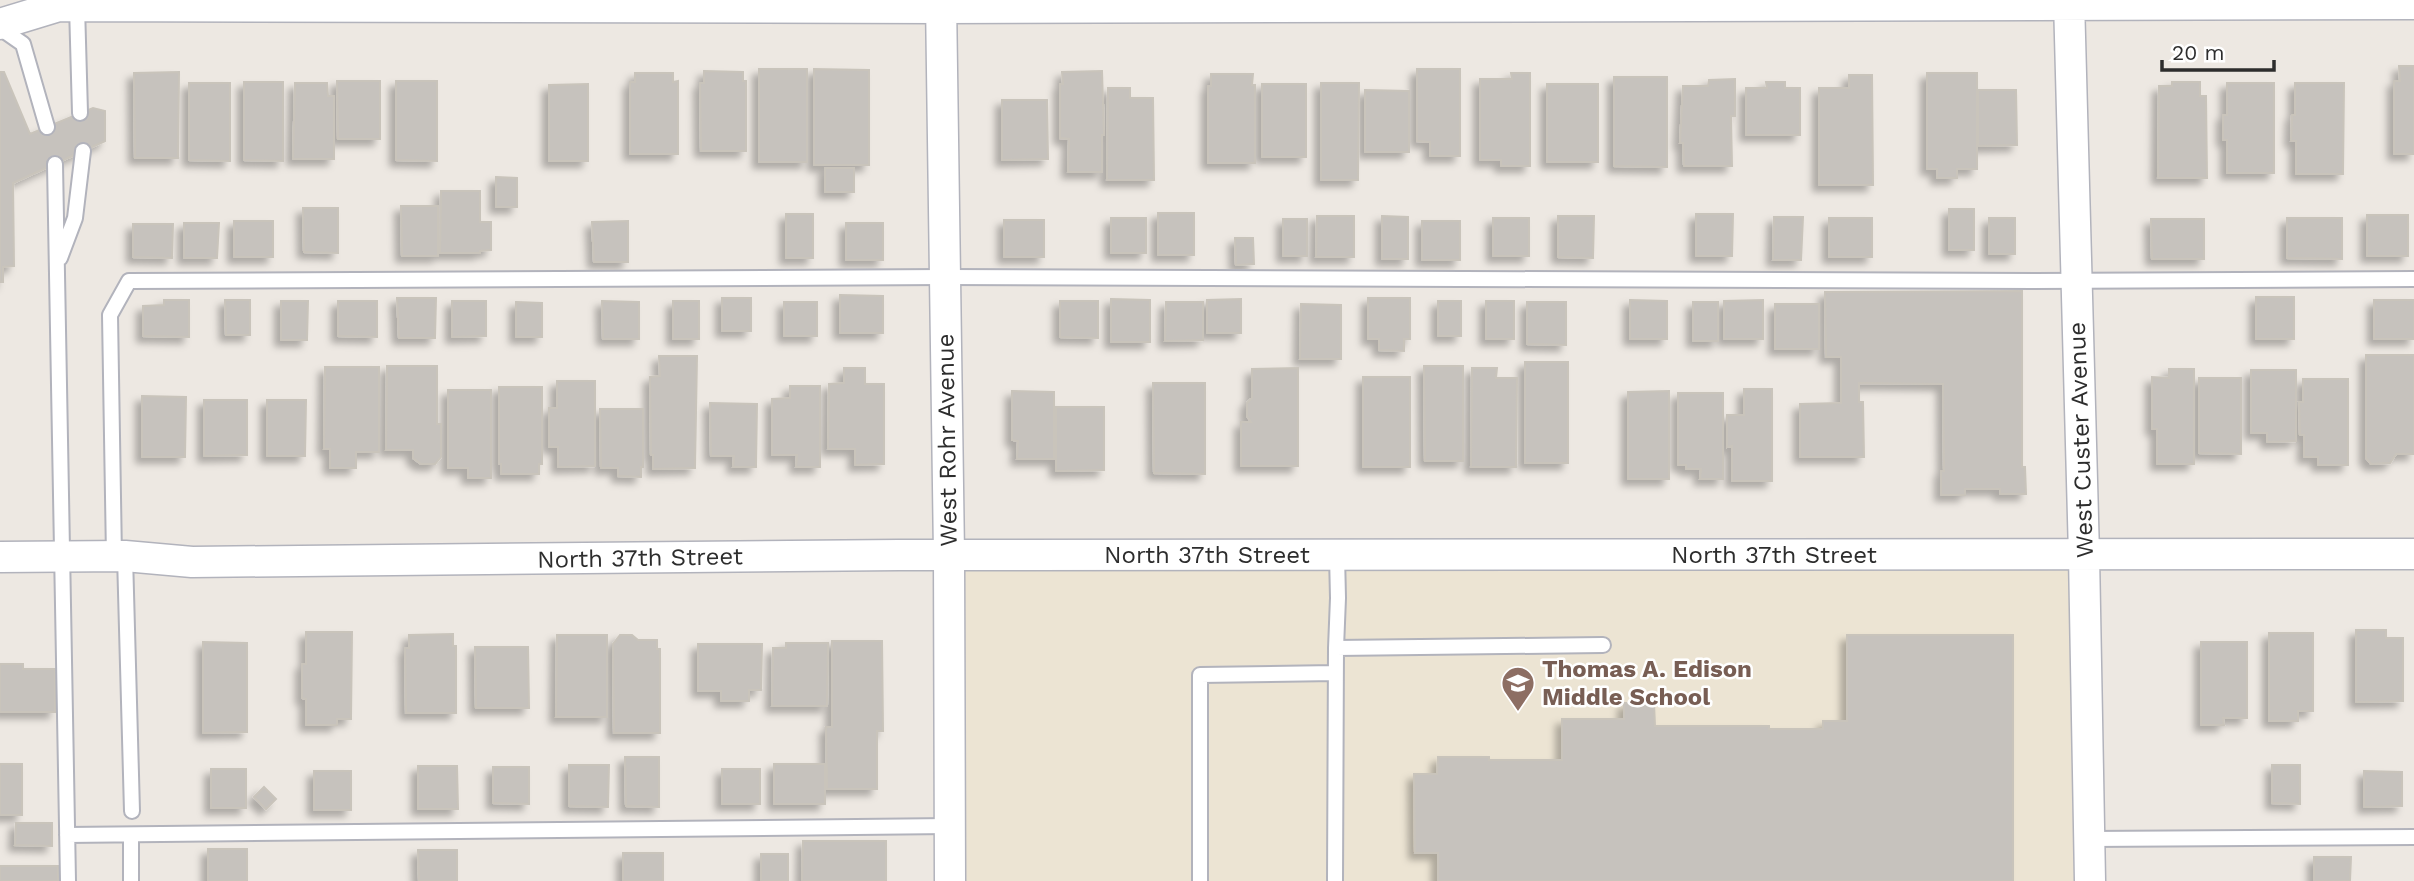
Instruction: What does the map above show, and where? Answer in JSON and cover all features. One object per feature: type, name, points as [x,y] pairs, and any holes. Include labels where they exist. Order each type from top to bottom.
[{"type":"street","name":"West Custer Avenue","points":[[2069,2],[2090,881]]},
{"type":"street","points":[[0,26],[65,4],[2414,4]]},
{"type":"street","name":"West Rohr Avenue","points":[[941,4],[949,555],[950,881]]},
{"type":"street","name":"North 37th Street","points":[[0,557],[120,557],[191,562],[949,555],[2414,554]]},
{"type":"lane","points":[[65,4],[80,113]]},
{"type":"lane","points":[[0,26],[23,44],[47,127]]},
{"type":"lane","points":[[57,266],[75,218],[83,151]]},
{"type":"lane","points":[[55,164],[68,881]]},
{"type":"lane","points":[[132,811],[110,315],[129,281],[945,277],[2414,279]]},
{"type":"lane","points":[[1335,881],[1337,555]]},
{"type":"lane","points":[[1336,648],[1603,645]]},
{"type":"lane","points":[[1200,881],[1200,675],[1335,673]]},
{"type":"lane","points":[[67,835],[950,826]]},
{"type":"lane","points":[[131,835],[131,881]]},
{"type":"lane","points":[[2089,839],[2414,836]]},
{"type":"shaded area","name":"Thomas A. Edison Middle School","points":[[949,555],[2084,555],[2090,881],[950,881]]},
{"type":"building","points":[[2399,66],[2414,66],[2414,154],[2394,154],[2394,81],[2400,81]]},
{"type":"building","points":[[759,69],[807,69],[807,162],[759,162]]},
{"type":"building","points":[[814,69],[869,70],[869,165],[814,165]]},
{"type":"building","points":[[1417,69],[1460,69],[1460,156],[1430,156],[1430,142],[1417,141]]},
{"type":"building","points":[[704,71],[743,72],[743,81],[746,81],[746,151],[701,151],[700,83],[704,83]]},
{"type":"building","points":[[1102,71],[1102,172],[1068,172],[1069,139],[1060,138],[1062,72]]},
{"type":"building","points":[[0,72],[4,72],[30,134],[93,108],[105,111],[105,141],[13,183],[14,266],[3,267],[3,282],[0,282]]},
{"type":"building","points":[[179,72],[178,158],[135,158],[134,73]]},
{"type":"building","points":[[635,73],[673,73],[673,82],[678,81],[678,154],[630,154],[630,82],[635,82]]},
{"type":"building","points":[[1511,73],[1530,73],[1530,166],[1501,166],[1501,160],[1480,160],[1480,79],[1512,79]]},
{"type":"building","points":[[1927,73],[1977,73],[1977,169],[1957,169],[1957,178],[1937,178],[1937,169],[1927,169]]},
{"type":"building","points":[[1211,74],[1253,74],[1255,163],[1208,163],[1208,86],[1211,86]]},
{"type":"building","points":[[1849,75],[1872,75],[1873,185],[1819,185],[1819,88],[1849,88]]},
{"type":"building","points":[[1614,77],[1667,77],[1667,167],[1614,166]]},
{"type":"building","points":[[1735,79],[1735,116],[1731,116],[1732,166],[1684,166],[1683,143],[1680,143],[1683,86],[1708,86],[1709,80]]},
{"type":"building","points":[[337,81],[380,81],[380,139],[338,139]]},
{"type":"building","points":[[396,81],[437,81],[437,161],[396,160]]},
{"type":"building","points":[[244,82],[283,82],[283,161],[244,160]]},
{"type":"building","points":[[1766,82],[1785,82],[1785,88],[1800,88],[1800,135],[1746,135],[1746,88],[1767,88]]},
{"type":"building","points":[[2172,82],[2200,82],[2200,96],[2206,96],[2207,178],[2158,178],[2159,86],[2172,86]]},
{"type":"building","points":[[189,83],[230,83],[230,161],[189,160]]},
{"type":"building","points":[[295,83],[327,83],[328,96],[334,96],[334,159],[293,159]]},
{"type":"building","points":[[1321,83],[1359,83],[1358,180],[1321,180]]},
{"type":"building","points":[[2227,83],[2274,83],[2274,173],[2227,173],[2227,140],[2223,140],[2223,115],[2227,115]]},
{"type":"building","points":[[2295,83],[2344,83],[2343,174],[2296,174],[2296,141],[2291,141],[2292,115],[2295,115]]},
{"type":"building","points":[[588,84],[588,161],[549,161],[549,85]]},
{"type":"building","points":[[1262,84],[1306,84],[1306,157],[1262,157]]},
{"type":"building","points":[[1547,84],[1598,84],[1598,162],[1547,162]]},
{"type":"building","points":[[1108,88],[1130,88],[1130,98],[1153,98],[1154,180],[1107,180]]},
{"type":"building","points":[[1365,90],[1409,91],[1409,152],[1365,152]]},
{"type":"building","points":[[1978,90],[2016,90],[2017,145],[1978,146]]},
{"type":"building","points":[[1002,100],[1047,100],[1048,159],[1002,160]]},
{"type":"building","points":[[825,168],[854,168],[854,192],[825,192]]},
{"type":"building","points":[[496,177],[517,178],[517,207],[496,207]]},
{"type":"building","points":[[441,191],[480,191],[480,222],[491,222],[491,250],[480,253],[440,253]]},
{"type":"building","points":[[401,206],[438,206],[438,256],[402,256]]},
{"type":"building","points":[[303,208],[338,208],[338,253],[304,252]]},
{"type":"building","points":[[1949,209],[1974,209],[1974,250],[1949,250]]},
{"type":"building","points":[[1158,213],[1194,213],[1194,255],[1158,255]]},
{"type":"building","points":[[786,214],[813,214],[813,258],[786,258]]},
{"type":"building","points":[[1696,214],[1733,214],[1732,256],[1696,256]]},
{"type":"building","points":[[2367,215],[2408,215],[2408,256],[2367,256]]},
{"type":"building","points":[[1317,216],[1354,216],[1354,257],[1316,257]]},
{"type":"building","points":[[1382,216],[1408,217],[1408,259],[1382,259]]},
{"type":"building","points":[[1558,216],[1594,216],[1593,258],[1558,257]]},
{"type":"building","points":[[1774,217],[1803,217],[1801,260],[1773,260]]},
{"type":"building","points":[[1111,218],[1146,218],[1146,253],[1111,253]]},
{"type":"building","points":[[1493,218],[1529,218],[1529,256],[1493,256]]},
{"type":"building","points":[[1829,218],[1872,218],[1872,257],[1829,257]]},
{"type":"building","points":[[1989,218],[2015,218],[2015,254],[1989,254]]},
{"type":"building","points":[[2287,218],[2342,218],[2342,259],[2287,258]]},
{"type":"building","points":[[1283,219],[1307,219],[1307,256],[1283,256]]},
{"type":"building","points":[[2151,219],[2204,219],[2204,259],[2152,259]]},
{"type":"building","points":[[1004,220],[1044,220],[1044,257],[1004,257]]},
{"type":"building","points":[[234,221],[273,221],[273,257],[234,257]]},
{"type":"building","points":[[628,221],[628,262],[594,262],[592,222]]},
{"type":"building","points":[[1422,221],[1460,221],[1460,260],[1422,260]]},
{"type":"building","points":[[184,223],[219,223],[217,258],[184,258]]},
{"type":"building","points":[[846,223],[883,223],[883,260],[846,260]]},
{"type":"building","points":[[133,224],[173,224],[172,258],[133,257]]},
{"type":"building","points":[[1235,238],[1253,238],[1254,264],[1236,265]]},
{"type":"building","points":[[2022,291],[2022,467],[2025,467],[2026,494],[2000,494],[2000,489],[1965,489],[1965,495],[1941,495],[1941,471],[1944,471],[1943,384],[1859,383],[1859,402],[1863,402],[1864,457],[1800,457],[1800,404],[1841,403],[1841,357],[1826,357],[1825,292]]},
{"type":"building","points":[[840,295],[883,296],[883,333],[840,333]]},
{"type":"building","points":[[2256,297],[2294,297],[2294,339],[2256,339]]},
{"type":"building","points":[[397,298],[436,298],[435,338],[399,338]]},
{"type":"building","points":[[722,298],[751,298],[751,331],[722,331]]},
{"type":"building","points":[[1368,298],[1410,298],[1410,339],[1404,339],[1404,351],[1379,350],[1379,339],[1368,339]]},
{"type":"building","points":[[1111,299],[1150,300],[1150,342],[1111,342]]},
{"type":"building","points":[[1241,299],[1241,333],[1207,333],[1207,300]]},
{"type":"building","points":[[164,300],[189,300],[189,337],[143,336],[143,306],[164,305]]},
{"type":"building","points":[[225,300],[250,300],[250,335],[226,335]]},
{"type":"building","points":[[1630,300],[1667,301],[1667,339],[1630,339]]},
{"type":"building","points":[[1763,300],[1763,339],[1724,339],[1724,301]]},
{"type":"building","points":[[2374,300],[2414,300],[2414,339],[2374,339]]},
{"type":"building","points":[[281,301],[308,301],[307,340],[281,340]]},
{"type":"building","points":[[338,301],[377,301],[377,337],[338,336]]},
{"type":"building","points":[[452,301],[486,301],[486,336],[452,337]]},
{"type":"building","points":[[602,301],[639,302],[639,339],[603,339]]},
{"type":"building","points":[[673,301],[699,301],[699,339],[673,339]]},
{"type":"building","points":[[1060,301],[1098,301],[1098,338],[1060,337]]},
{"type":"building","points":[[1438,301],[1461,301],[1461,336],[1438,336]]},
{"type":"building","points":[[1486,301],[1514,301],[1514,339],[1486,339]]},
{"type":"building","points":[[516,302],[542,303],[542,337],[516,337]]},
{"type":"building","points":[[784,302],[817,302],[817,336],[784,336]]},
{"type":"building","points":[[1166,302],[1203,302],[1203,340],[1165,341]]},
{"type":"building","points":[[1527,302],[1566,302],[1566,345],[1527,344]]},
{"type":"building","points":[[1693,302],[1718,302],[1718,341],[1693,341]]},
{"type":"building","points":[[1301,304],[1341,305],[1341,359],[1300,359]]},
{"type":"building","points":[[1775,304],[1819,304],[1819,349],[1775,349]]},
{"type":"building","points":[[2366,355],[2414,355],[2414,454],[2396,454],[2390,463],[2371,464],[2366,458]]},
{"type":"building","points":[[659,356],[697,356],[695,468],[653,469],[650,377],[660,376]]},
{"type":"building","points":[[1525,362],[1568,362],[1568,463],[1525,463]]},
{"type":"building","points":[[387,366],[437,366],[437,424],[441,424],[441,457],[435,464],[421,464],[413,458],[413,450],[386,450]]},
{"type":"building","points":[[1424,366],[1463,366],[1463,461],[1425,461]]},
{"type":"building","points":[[325,367],[379,367],[379,452],[356,452],[356,468],[330,468],[330,449],[324,449]]},
{"type":"building","points":[[844,368],[865,368],[865,384],[884,384],[884,464],[855,465],[855,449],[828,449],[829,384],[844,383]]},
{"type":"building","points":[[1298,368],[1298,466],[1241,466],[1241,422],[1251,422],[1247,416],[1247,403],[1252,398],[1252,369]]},
{"type":"building","points":[[1472,368],[1497,368],[1496,378],[1517,378],[1516,467],[1471,467]]},
{"type":"building","points":[[2169,369],[2194,369],[2194,464],[2157,464],[2157,429],[2152,429],[2152,377],[2169,378]]},
{"type":"building","points":[[2251,370],[2296,370],[2296,441],[2267,442],[2267,433],[2251,433]]},
{"type":"building","points":[[1363,377],[1410,377],[1410,467],[1363,467]]},
{"type":"building","points":[[2199,378],[2241,378],[2241,454],[2199,453]]},
{"type":"building","points":[[2303,379],[2348,379],[2348,465],[2318,465],[2318,457],[2304,457],[2299,402],[2303,402]]},
{"type":"building","points":[[557,381],[595,381],[595,466],[558,467],[558,447],[549,447],[549,408],[557,408]]},
{"type":"building","points":[[1153,383],[1205,383],[1205,474],[1154,473]]},
{"type":"building","points":[[790,386],[820,386],[820,467],[796,467],[797,455],[772,455],[772,399],[790,398]]},
{"type":"building","points":[[499,387],[542,387],[542,464],[539,464],[539,474],[501,474]]},
{"type":"building","points":[[1744,389],[1772,389],[1772,481],[1732,481],[1732,446],[1727,447],[1727,415],[1744,415]]},
{"type":"building","points":[[448,390],[491,390],[491,478],[468,478],[468,468],[448,468]]},
{"type":"building","points":[[1012,391],[1054,392],[1054,459],[1017,459],[1018,441],[1012,440]]},
{"type":"building","points":[[1669,391],[1669,479],[1628,479],[1628,392]]},
{"type":"building","points":[[1678,393],[1723,393],[1723,479],[1700,479],[1701,469],[1686,469],[1686,465],[1678,465]]},
{"type":"building","points":[[142,396],[186,397],[185,457],[142,457]]},
{"type":"building","points":[[204,400],[247,400],[247,455],[204,456]]},
{"type":"building","points":[[267,400],[306,400],[305,456],[267,456]]},
{"type":"building","points":[[710,403],[757,404],[756,467],[733,467],[734,456],[711,456]]},
{"type":"building","points":[[1056,407],[1104,407],[1104,470],[1056,471]]},
{"type":"building","points":[[600,409],[643,409],[641,477],[618,476],[618,468],[601,468]]},
{"type":"building","points":[[2356,630],[2386,630],[2386,638],[2403,638],[2403,701],[2356,702]]},
{"type":"building","points":[[306,632],[352,632],[351,719],[337,719],[337,725],[306,725],[306,699],[302,698],[302,664],[306,664]]},
{"type":"building","points":[[2269,633],[2313,633],[2313,711],[2298,711],[2298,721],[2269,721]]},
{"type":"building","points":[[453,634],[453,646],[456,646],[456,713],[406,713],[405,648],[409,648],[409,635]]},
{"type":"building","points":[[557,635],[607,635],[607,717],[556,717]]},
{"type":"building","points":[[620,635],[632,635],[638,640],[657,640],[657,649],[660,649],[660,733],[614,733],[613,644]]},
{"type":"building","points":[[1847,635],[2013,635],[2013,881],[1438,881],[1438,853],[1415,853],[1414,774],[1437,774],[1438,757],[1562,760],[1562,719],[1624,719],[1624,703],[1654,703],[1655,726],[1823,729],[1823,721],[1847,721]]},
{"type":"building","points":[[832,641],[882,641],[883,731],[877,731],[877,789],[827,789],[826,727],[832,727]]},
{"type":"building","points":[[203,642],[247,643],[247,732],[203,733]]},
{"type":"building","points":[[2201,642],[2247,642],[2247,718],[2223,718],[2224,725],[2201,725]]},
{"type":"building","points":[[786,643],[828,643],[827,706],[772,706],[773,648],[786,648]]},
{"type":"building","points":[[698,644],[762,644],[761,690],[749,690],[749,701],[721,701],[721,691],[698,691]]},
{"type":"building","points":[[475,647],[528,647],[529,708],[476,708]]},
{"type":"building","points":[[0,664],[23,664],[23,669],[55,669],[55,712],[0,712]]},
{"type":"building","points":[[625,757],[659,757],[659,807],[626,806]]},
{"type":"building","points":[[0,764],[22,764],[22,815],[0,815]]},
{"type":"building","points":[[774,764],[825,764],[825,804],[774,804]]},
{"type":"building","points":[[569,765],[609,765],[608,807],[569,806]]},
{"type":"building","points":[[2272,765],[2300,765],[2300,804],[2272,803]]},
{"type":"building","points":[[418,766],[457,766],[458,809],[418,809]]},
{"type":"building","points":[[493,767],[529,767],[529,804],[493,803]]},
{"type":"building","points":[[211,769],[246,769],[246,808],[211,808]]},
{"type":"building","points":[[722,769],[760,769],[760,804],[722,804]]},
{"type":"building","points":[[314,771],[351,771],[351,810],[314,810]]},
{"type":"building","points":[[2364,771],[2402,772],[2402,806],[2364,807]]},
{"type":"building","points":[[264,787],[276,799],[266,809],[254,797]]},
{"type":"building","points":[[16,823],[52,823],[52,846],[15,845]]},
{"type":"building","points":[[803,841],[886,841],[886,881],[802,881]]},
{"type":"building","points":[[208,849],[247,849],[247,881],[208,881]]},
{"type":"building","points":[[418,850],[457,850],[457,881],[419,881]]},
{"type":"building","points":[[623,853],[663,853],[663,881],[623,881]]},
{"type":"building","points":[[761,854],[788,854],[788,881],[761,881]]},
{"type":"building","points":[[2314,857],[2351,857],[2350,881],[2314,881]]},
{"type":"building","points":[[0,866],[58,866],[58,881],[0,881]]},
{"type":"place","name":"Thomas A. Edison Middle School","points":[[1518,713]]}]
